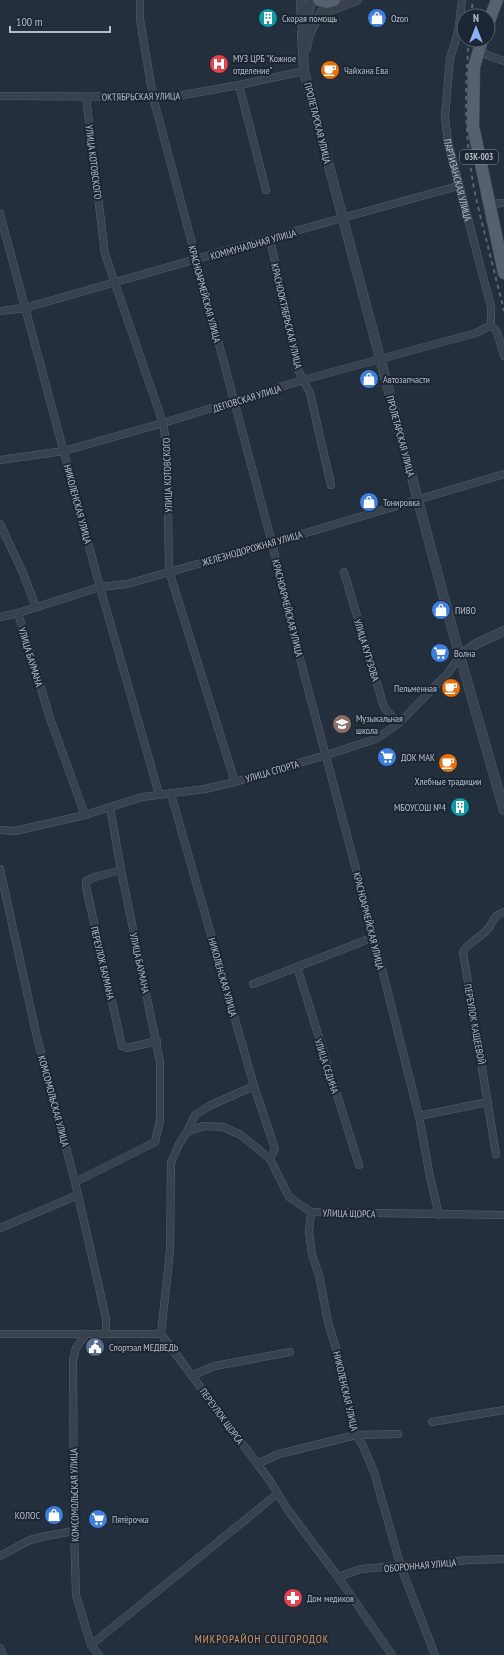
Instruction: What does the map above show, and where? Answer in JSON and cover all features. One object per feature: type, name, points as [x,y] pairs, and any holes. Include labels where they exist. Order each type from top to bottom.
[{"type":"main road","name":"03К-003","points":[[479,48],[474,67],[473,126],[504,273]]},
{"type":"street","name":"КРАСНОАРМЕЙСКАЯ УЛИЦА","points":[[140,0],[140,18],[153,97],[197,260],[233,402],[272,543],[374,937],[419,1116],[430,1177],[439,1215]]},
{"type":"street","points":[[301,0],[302,33]]},
{"type":"street","name":"ПРОЛЕТАРСКАЯ УЛИЦА","points":[[312,0],[302,33],[304,66],[418,500],[460,656],[504,810]]},
{"type":"street","name":"ПРОЛЕТАРСКАЯ УЛИЦА","points":[[304,66],[306,42],[316,18],[328,0]]},
{"type":"street","points":[[316,18],[327,11],[357,0]]},
{"type":"street","name":"ПАРТИЗАНСКАЯ УЛИЦА","points":[[462,0],[458,33],[450,58],[445,117],[448,142],[458,186],[490,307],[491,325],[497,332],[504,356]]},
{"type":"street","points":[[483,48],[487,55],[504,61]]},
{"type":"street","name":"ОКТЯБРЬСКАЯ УЛИЦА","points":[[0,96],[172,97],[239,85],[304,66]]},
{"type":"street","points":[[239,85],[266,190]]},
{"type":"street","name":"УЛИЦА КОТОВСКОГО","points":[[86,97],[106,254],[114,283],[163,423],[168,448],[169,571],[235,782]]},
{"type":"street","name":"КОММУНАЛЬНАЯ УЛИЦА","points":[[0,311],[25,308],[458,186]]},
{"type":"street","points":[[489,204],[504,204]]},
{"type":"street","name":"НИКОЛЕНСКАЯ УЛИЦА","points":[[0,214],[100,587],[159,794]]},
{"type":"street","name":"КРАСНООКТЯБРЬСКАЯ УЛИЦА","points":[[270,238],[297,368],[310,393],[331,485]]},
{"type":"street","name":"ДЕПОВСКАЯ УЛИЦА","points":[[0,460],[64,451],[163,423],[303,380],[476,333],[491,325]]},
{"type":"street","name":"ЖЕЛЕЗНОДОРОЖНАЯ УЛИЦА","points":[[0,617],[18,613],[100,587],[127,584],[272,543],[504,474]]},
{"type":"street","points":[[0,524],[23,572],[36,607]]},
{"type":"street","name":"УЛИЦА КУТУЗОВА","points":[[344,572],[384,706],[398,724]]},
{"type":"street","name":"УЛИЦА БАУМАНА","points":[[18,613],[50,718],[85,815]]},
{"type":"street","name":"УЛИЦА СПОРТА","points":[[0,830],[16,830],[85,815],[142,797],[205,789],[235,782],[326,756],[376,738],[398,724],[448,673],[460,656],[476,644],[504,631]]},
{"type":"street","name":"НИКОЛЕНСКАЯ УЛИЦА","points":[[171,794],[254,1086],[276,1149],[270,1159]]},
{"type":"street","name":"УЛИЦА БАУМАНА","points":[[75,1182],[154,1142],[160,1120],[160,1062],[121,870],[110,807]]},
{"type":"street","name":"КОМСОМОЛЬСКАЯ УЛИЦА","points":[[0,869],[36,1033],[78,1195],[106,1318],[106,1334]]},
{"type":"street","name":"ПЕРЕУЛОК БАУМАНА","points":[[121,870],[86,881],[86,887],[122,1046],[127,1048],[156,1041]]},
{"type":"street","name":"ПЕРЕУЛОК КАЩЕЕВОЙ","points":[[496,1154],[463,952],[467,945],[487,930],[496,915],[504,912]]},
{"type":"street","points":[[253,984],[374,937]]},
{"type":"street","name":"УЛИЦА СЕДИНА","points":[[297,967],[359,1165]]},
{"type":"street","points":[[0,1334],[161,1334],[170,1251],[171,1164],[179,1144],[187,1132],[195,1115],[209,1106],[254,1086]]},
{"type":"street","points":[[419,1116],[488,1102]]},
{"type":"street","name":"УЛИЦА ЩОРСА","points":[[187,1132],[203,1126],[223,1127],[241,1135],[270,1159],[289,1197],[311,1212],[504,1215]]},
{"type":"street","points":[[0,1228],[78,1195]]},
{"type":"street","name":"НИКОЛЕНСКАЯ УЛИЦА","points":[[311,1212],[309,1232],[312,1255],[319,1274],[328,1322],[341,1364],[347,1401],[356,1435],[362,1444],[374,1472],[401,1567],[435,1655]]},
{"type":"street","name":"КОМСОМОЛЬСКАЯ УЛИЦА","points":[[86,1334],[76,1348],[73,1360],[76,1595],[91,1644],[98,1655]]},
{"type":"street","name":"ПЕРЕУЛОК ЩОРСА","points":[[161,1334],[193,1375],[338,1577],[387,1653]]},
{"type":"street","points":[[193,1375],[215,1366],[290,1352]]},
{"type":"street","points":[[432,1422],[504,1410]]},
{"type":"street","points":[[257,1464],[279,1454],[356,1435],[398,1434]]},
{"type":"street","points":[[91,1644],[277,1494]]},
{"type":"street","points":[[0,1556],[30,1540],[74,1532]]},
{"type":"street","name":"ОБОРОННАЯ УЛИЦА","points":[[338,1577],[361,1569],[401,1567],[470,1560],[504,1559]]},
{"type":"street","points":[[0,1648],[3,1655]]},
{"type":"railway","points":[[472,8],[473,0]]},
{"type":"railway","points":[[468,48],[466,79],[466,119],[472,179],[504,311]]},
{"type":"place","name":"Скорая помощь","points":[[268,18]]},
{"type":"place","name":"Ozon","points":[[377,18]]},
{"type":"place","name":"МУЗ ЦРБ \"Кожное отделение\"","points":[[219,64]]},
{"type":"place","name":"Чайхана Ева","points":[[330,70]]},
{"type":"place","name":"Автозапчасти","points":[[369,379]]},
{"type":"place","name":"Тонировка","points":[[369,502]]},
{"type":"place","name":"ПИВО","points":[[441,610]]},
{"type":"place","name":"Волна","points":[[440,653]]},
{"type":"place","name":"Пельменная","points":[[451,688]]},
{"type":"place","name":"Музыкальная школа","points":[[342,724]]},
{"type":"place","name":"ДОК МАК","points":[[387,757]]},
{"type":"place","name":"Хлебные традиции","points":[[448,763]]},
{"type":"place","name":"МБОУСОШ №4","points":[[460,807]]},
{"type":"place","name":"Спортзал МЕДВЕДЬ","points":[[95,1347]]},
{"type":"place","name":"КОЛОС","points":[[54,1515]]},
{"type":"place","name":"Пятёрочка","points":[[98,1519]]},
{"type":"place","name":"Дом медиков","points":[[293,1598]]},
{"type":"district","name":"МИКРОРАЙОН СОЦГОРОДОК","points":[[262,1639]]}]
